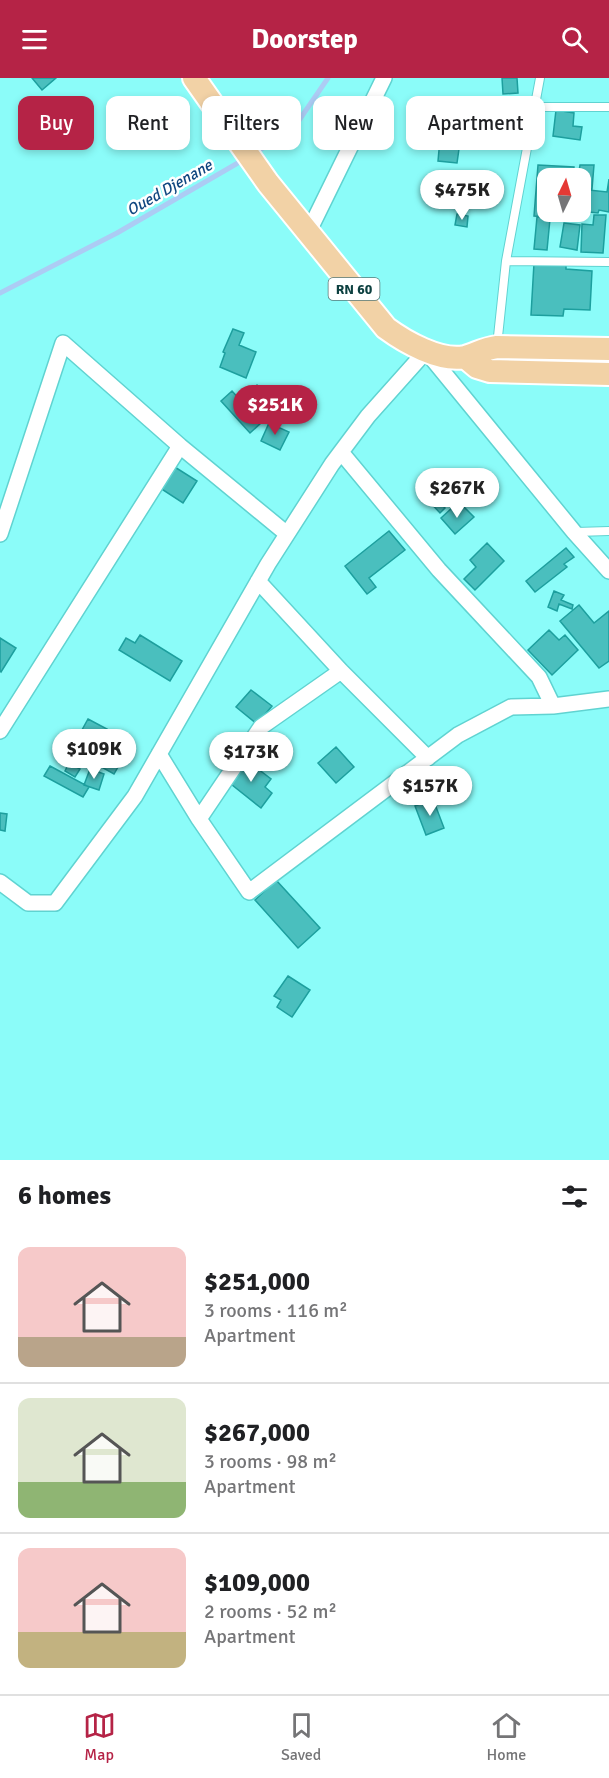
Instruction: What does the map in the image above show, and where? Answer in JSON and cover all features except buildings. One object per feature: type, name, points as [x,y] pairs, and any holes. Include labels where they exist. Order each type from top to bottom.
[{"type":"main road","name":"RN 60","points":[[198,82],[268,183],[386,328],[405,341],[426,351],[465,357],[479,350],[497,347],[609,350]]},
{"type":"main road","name":"RN 60","points":[[465,357],[477,367],[490,371],[609,374]]},
{"type":"street","points":[[308,233],[384,78]]},
{"type":"street","points":[[0,534],[63,343],[180,446],[287,534]]},
{"type":"street","points":[[0,882],[28,903],[56,903],[135,796],[258,581],[341,452],[368,416],[426,351],[574,532],[609,571]]},
{"type":"street","points":[[0,731],[180,446]]},
{"type":"street","points":[[341,452],[439,570],[539,677],[553,706]]},
{"type":"street","points":[[258,581],[341,671],[428,758]]},
{"type":"street","points":[[198,819],[261,727],[341,671]]},
{"type":"street","points":[[159,754],[198,819],[249,892],[458,735],[511,707],[553,706],[609,699]]},
{"type":"lane","points":[[537,96],[540,78]]},
{"type":"lane","points":[[545,107],[609,107]]},
{"type":"lane","points":[[497,347],[506,261],[527,150]]},
{"type":"lane","points":[[506,261],[609,262]]},
{"type":"lane","points":[[574,532],[609,531]]},
{"type":"waterway","name":"Oued Djenane","points":[[254,153],[291,132],[328,78]]},
{"type":"waterway","name":"Oued Djenane","points":[[0,293],[117,233],[243,160]]}]
